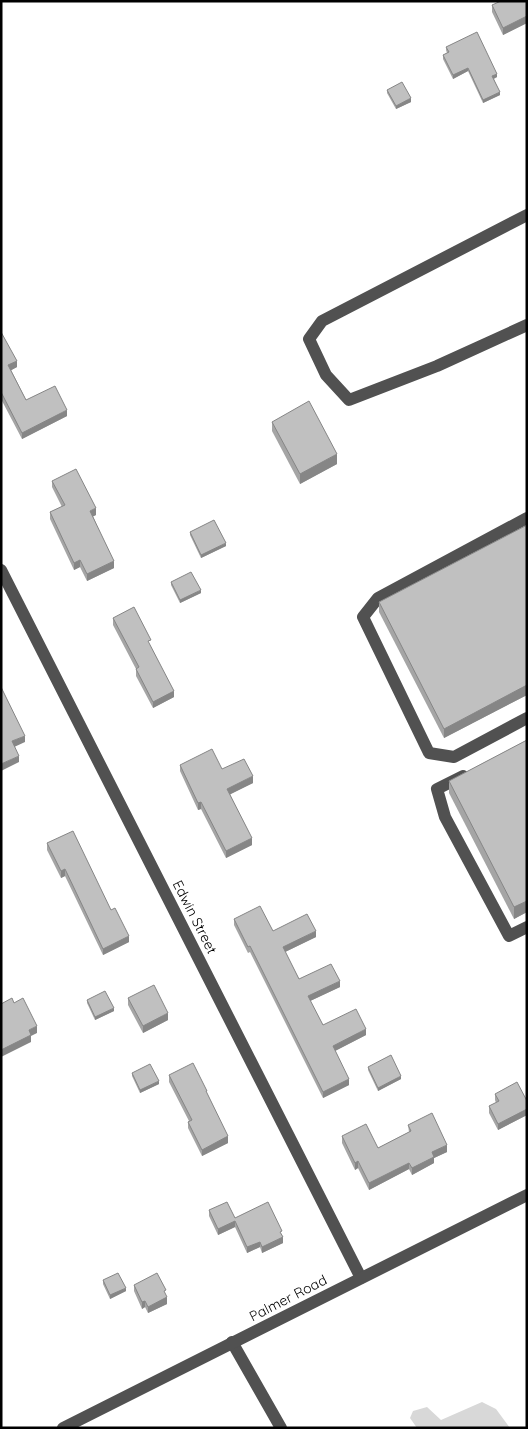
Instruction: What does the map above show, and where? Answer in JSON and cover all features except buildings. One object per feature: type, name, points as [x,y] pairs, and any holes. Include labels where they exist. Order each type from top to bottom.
[{"type":"street","points":[[527,214],[322,321],[310,339],[326,375],[348,400],[437,366],[527,325]]},
{"type":"street","points":[[527,518],[378,598],[363,617],[429,753],[454,757],[527,718]]},
{"type":"street","name":"Edwin Street","points":[[1,570],[361,1278]]},
{"type":"street","points":[[478,768],[437,789],[445,818],[509,936],[527,927]]},
{"type":"street","name":"Palmer Road","points":[[63,1428],[527,1195]]},
{"type":"street","points":[[232,1342],[281,1428]]},
{"type":"shaded area","points":[[482,1402],[496,1409],[510,1428],[417,1428],[410,1418],[413,1411],[427,1407],[441,1420]]}]
